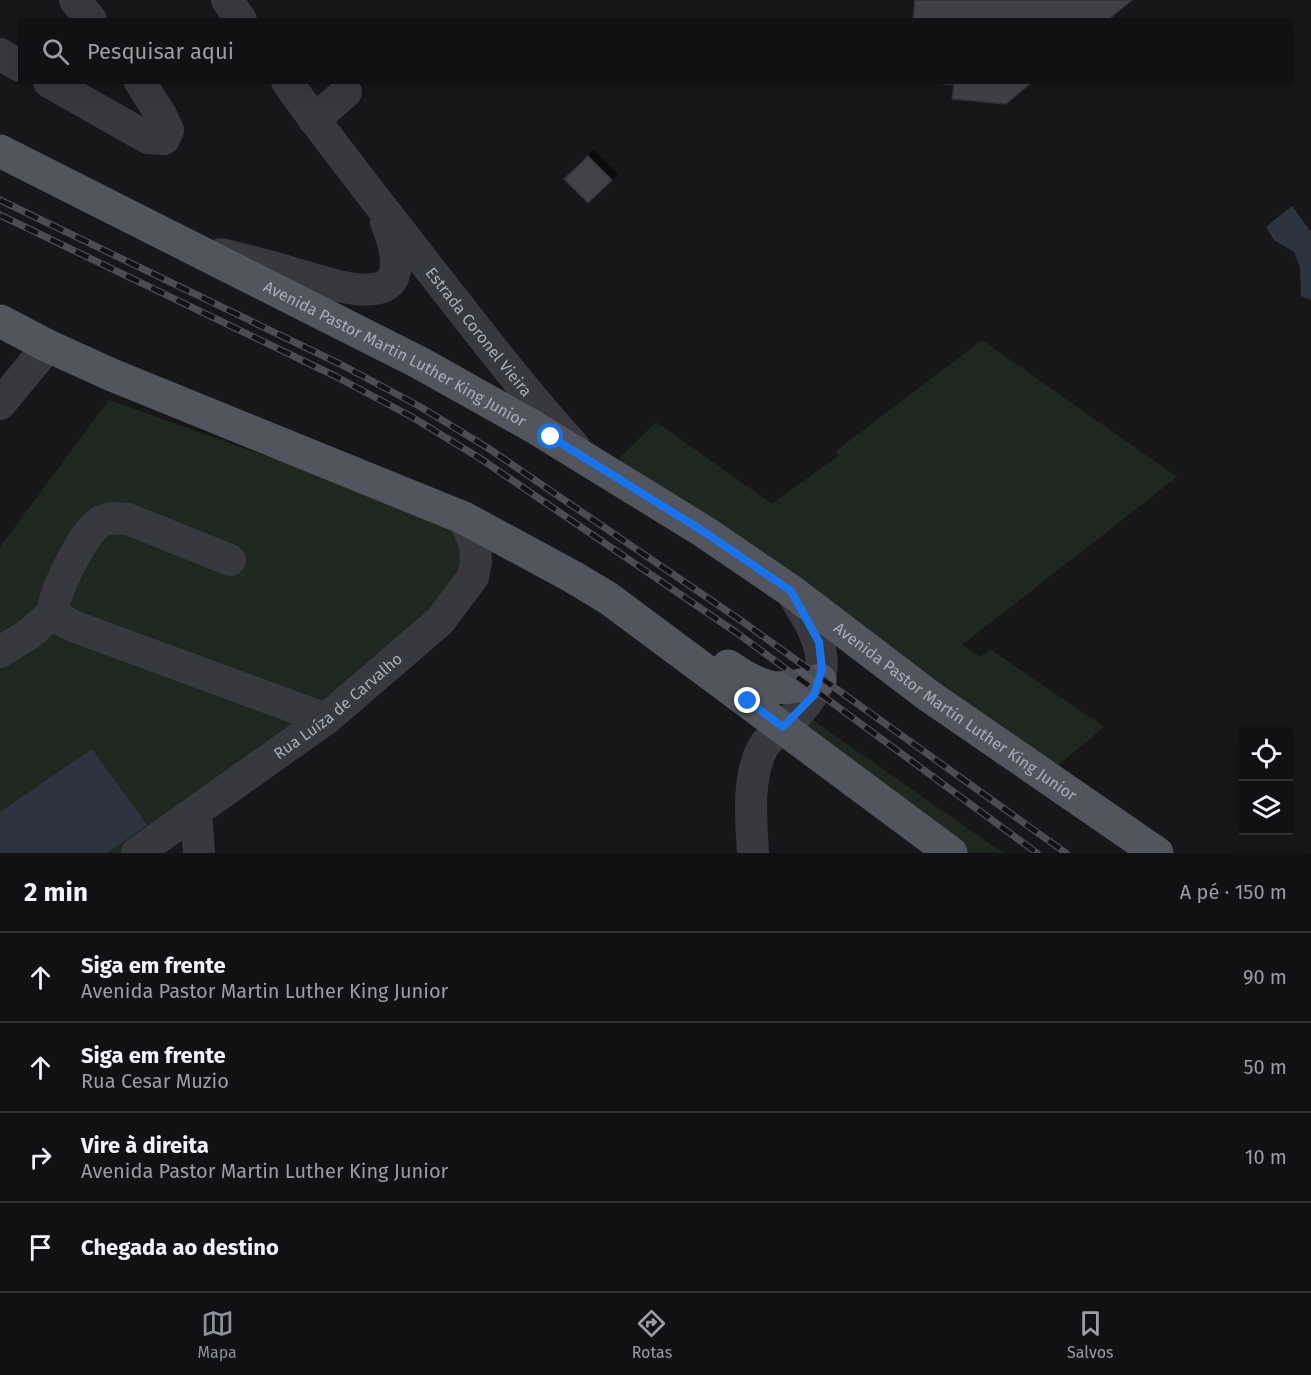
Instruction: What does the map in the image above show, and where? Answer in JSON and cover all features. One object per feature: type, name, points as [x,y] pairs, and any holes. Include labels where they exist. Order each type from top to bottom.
[{"type":"main road","name":"Avenida Pastor Martin Luther King Junior","points":[[0,151],[420,363],[475,392],[585,458],[703,531],[791,591],[929,696],[1157,853]]},
{"type":"main road","points":[[0,321],[48,346],[174,401],[464,518],[541,545],[564,557],[749,680],[762,686],[787,689],[820,680]]},
{"type":"main road","points":[[464,518],[608,598],[951,853]]},
{"type":"street","points":[[227,0],[240,18]]},
{"type":"street","points":[[0,54],[18,65]]},
{"type":"street","points":[[53,84],[148,138],[164,139],[168,130],[141,84]]},
{"type":"street","name":"Estrada Coronel Vieira","points":[[288,84],[376,202],[540,409],[585,458]]},
{"type":"street","points":[[314,120],[346,92]]},
{"type":"street","name":"Estrada Coronel Vieira","points":[[182,244],[345,288],[373,290],[383,286],[393,276],[397,265],[390,232],[376,202]]},
{"type":"street","points":[[0,404],[48,346]]},
{"type":"street","name":"Rua Luíza de Carvalho","points":[[137,853],[326,719],[440,621],[474,577],[476,552],[471,532],[464,518]]},
{"type":"street","points":[[0,652],[16,643],[53,613],[57,594],[83,541],[94,526],[110,519],[128,519],[230,560]]},
{"type":"street","points":[[753,853],[754,778],[763,748],[771,737],[814,695],[820,680],[822,657],[819,642],[791,591]]},
{"type":"street","points":[[53,613],[65,622],[84,630],[326,719]]},
{"type":"street","points":[[196,812],[199,853]]},
{"type":"shaded area","points":[[1292,206],[1311,232],[1311,300],[1301,296],[1300,267],[1294,252],[1274,240],[1266,227]]},
{"type":"shaded area","points":[[982,340],[1177,477],[962,645],[981,657],[990,649],[1104,727],[1056,767],[614,463],[656,422],[772,504],[838,456],[836,451]]},
{"type":"shaded area","points":[[109,400],[448,521],[473,542],[446,618],[131,853],[0,853],[0,547]]},
{"type":"shaded area","points":[[801,712],[1003,853],[960,853],[793,725]]},
{"type":"shaded area","points":[[92,749],[147,825],[107,853],[0,853],[0,812]]},
{"type":"building","points":[[915,0],[1132,0],[1110,18],[913,18]]},
{"type":"building","points":[[945,84],[1030,84],[1006,104],[952,99],[954,85]]},
{"type":"building","points":[[588,156],[612,180],[588,203],[564,179]]},
{"type":"railway","points":[[0,200],[340,364],[419,406],[488,448],[743,622],[1066,853]]},
{"type":"railway","points":[[0,215],[335,376],[412,417],[481,459],[737,633],[1037,853]]},
{"type":"route","points":[[551,437],[703,531],[791,591],[819,642],[822,669],[817,689],[808,702],[783,727],[748,701]]}]
